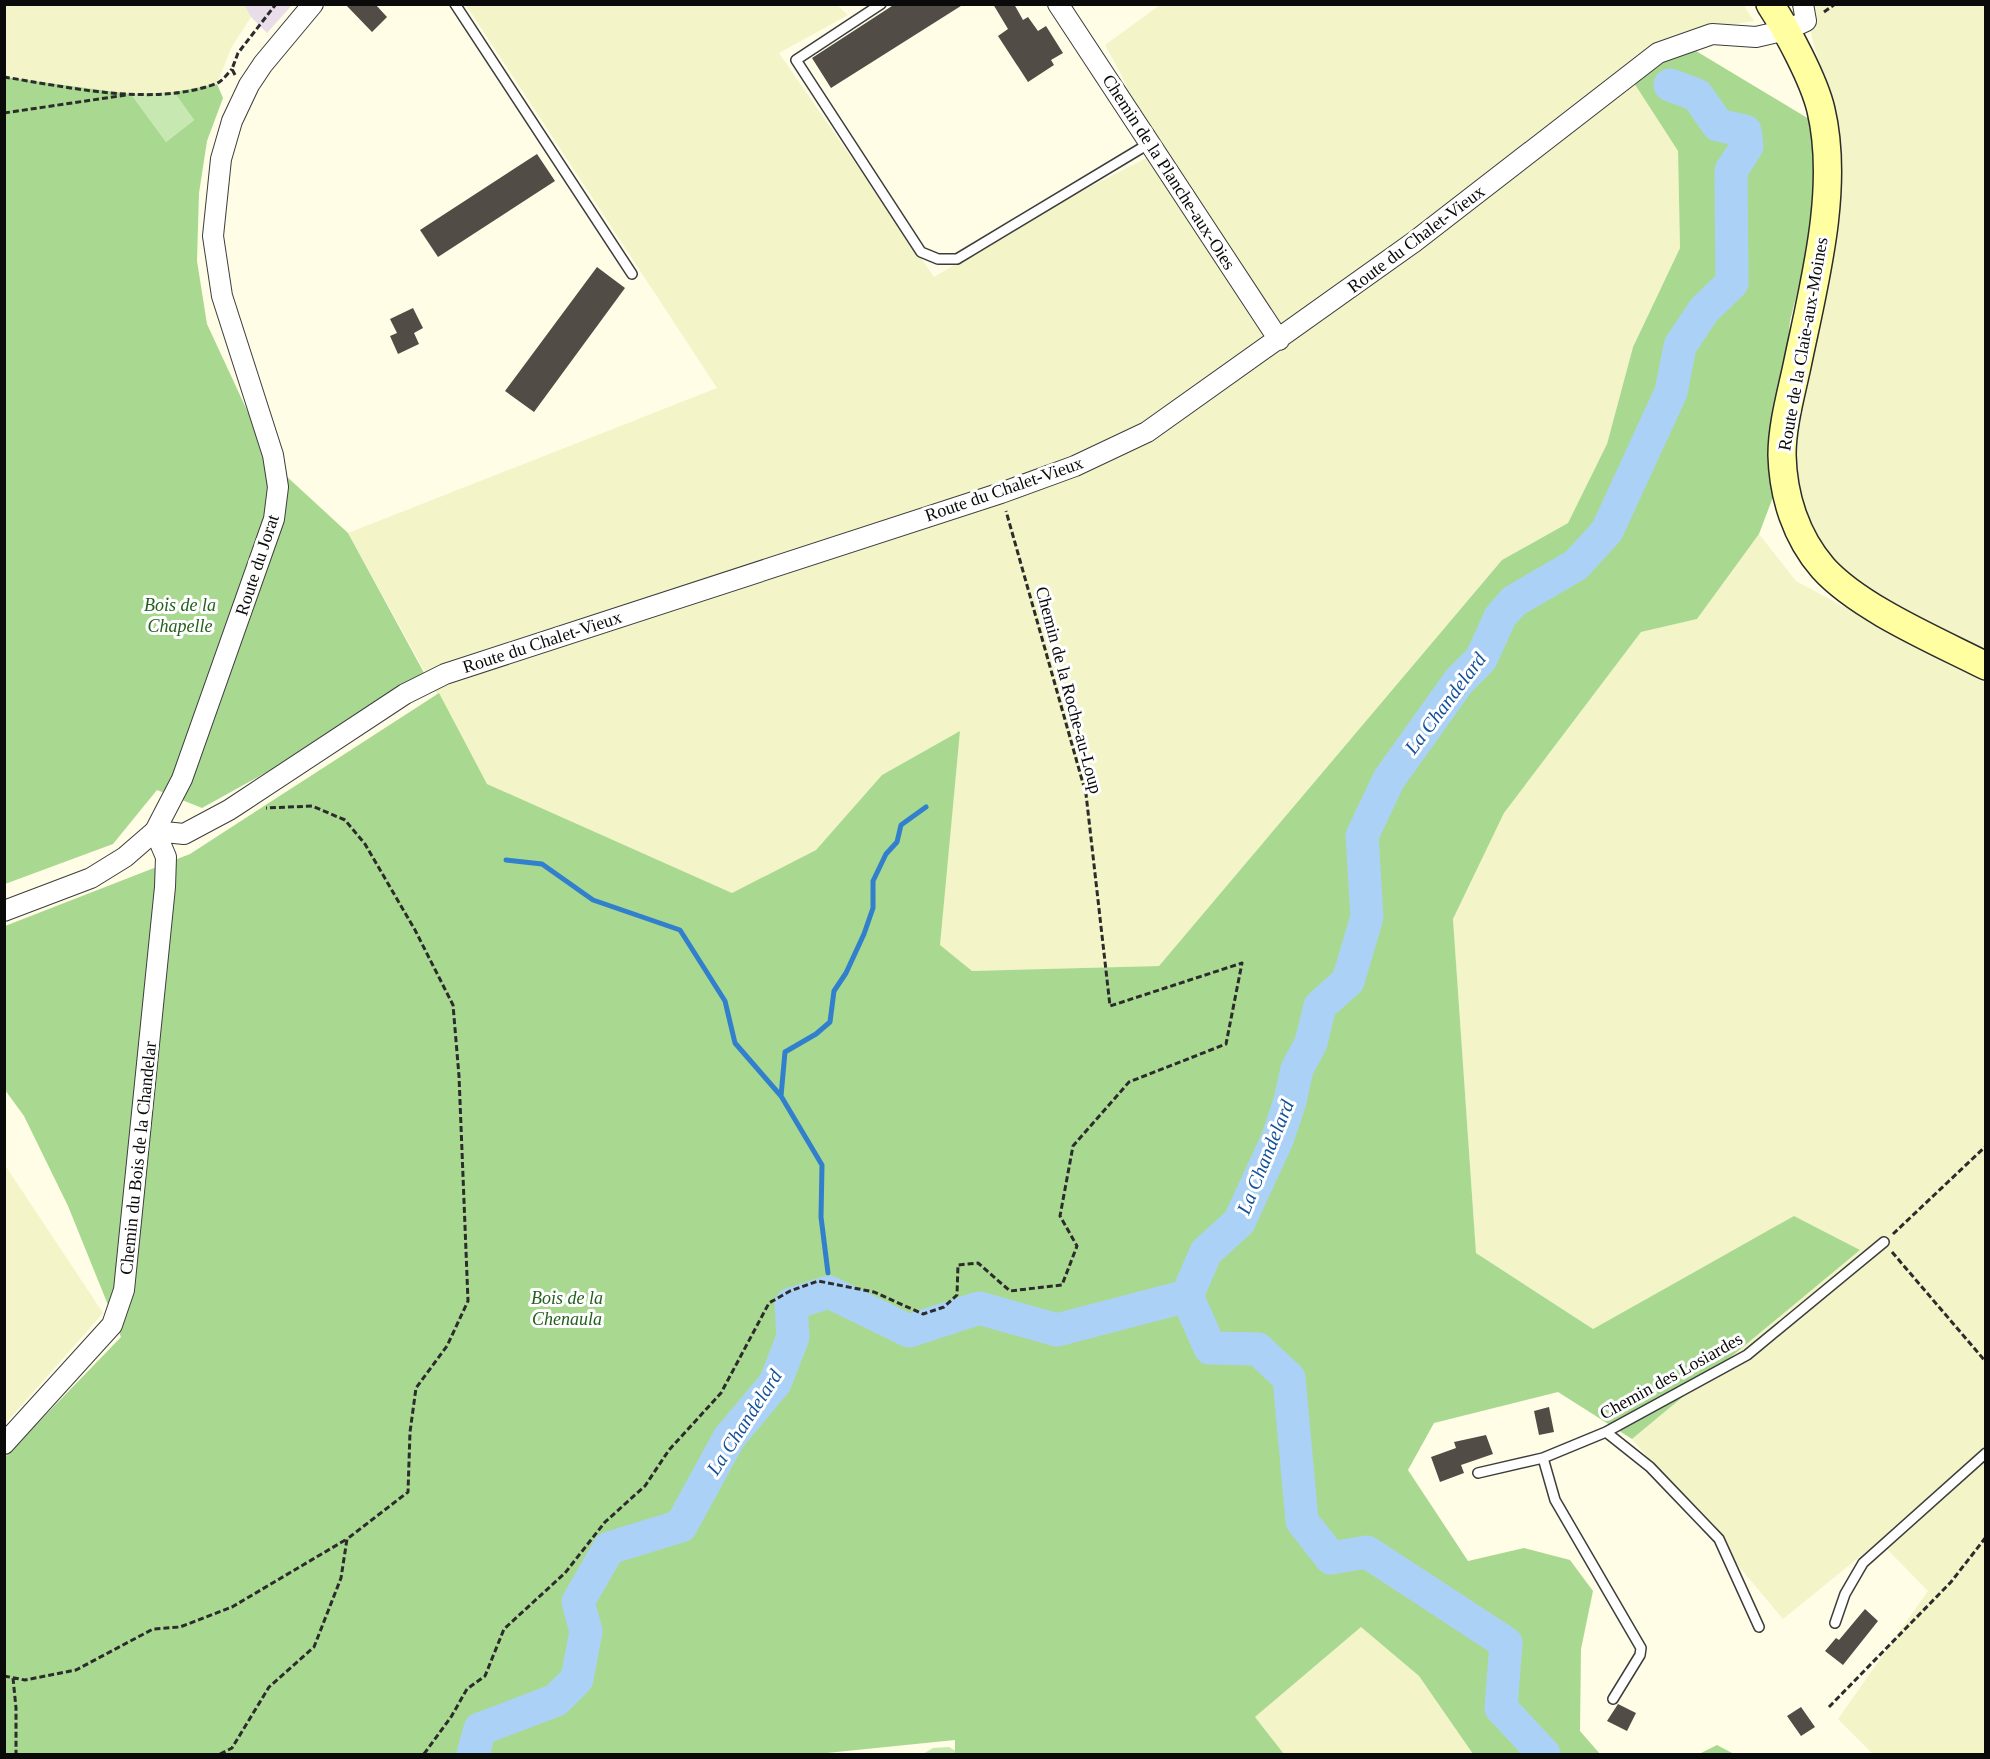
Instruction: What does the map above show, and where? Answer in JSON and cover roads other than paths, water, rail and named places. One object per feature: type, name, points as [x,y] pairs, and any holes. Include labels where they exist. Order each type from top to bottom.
[{"type":"main road","name":"Route de la Claie-aux-Moines","points":[[1770,4],[1787,30],[1821,110],[1827,162],[1824,223],[1788,406],[1782,455],[1788,501],[1801,536],[1824,568],[1874,606],[1986,666]]},
{"type":"street","name":"Route du Jorat","points":[[4,911],[91,878],[125,857],[155,831],[182,779],[274,519],[278,487],[273,454],[222,296],[213,236],[221,159],[232,121],[249,85],[313,4]]},
{"type":"street","name":"Chemin de la Planche-aux-Oies","points":[[1058,4],[1280,340]]},
{"type":"street","points":[[1787,30],[1806,21],[1803,4]]},
{"type":"street","name":"Route du Chalet-Vieux","points":[[155,831],[184,834],[211,820],[405,694],[445,674],[1000,493],[1075,466],[1147,432],[1280,340],[1414,242],[1658,53],[1712,34],[1756,37],[1787,30]]},
{"type":"street","name":"Chemin du Bois de la Chandelar","points":[[4,1444],[112,1325],[123,1290],[165,887],[166,857],[155,831]]},
{"type":"lane","points":[[455,4],[632,274]]},
{"type":"lane","points":[[881,4],[796,60],[921,252],[938,259],[957,259],[1150,143]]},
{"type":"lane","name":"Chemin des Losiardes","points":[[1478,1473],[1543,1458],[1606,1432],[1747,1355],[1884,1242]]},
{"type":"lane","points":[[1606,1432],[1650,1467],[1719,1539],[1759,1626]]},
{"type":"lane","points":[[1835,1623],[1845,1594],[1863,1563],[1986,1453]]},
{"type":"lane","points":[[1543,1458],[1555,1500],[1641,1648],[1640,1655],[1613,1698]]},
{"type":"waterway","name":"La Chandelard","points":[[1187,1296],[1206,1252],[1239,1222],[1277,1140],[1290,1101],[1297,1069],[1311,1043],[1320,1006],[1348,981],[1367,917],[1362,836],[1389,779],[1459,681],[1481,659],[1500,617],[1514,601],[1576,565],[1607,531],[1671,392],[1680,346],[1704,310],[1732,283],[1731,171],[1747,146],[1745,131],[1718,125],[1697,95],[1670,85]]},
{"type":"waterway","points":[[781,1096],[785,1052],[816,1034],[830,1022],[834,991],[846,973],[873,908],[873,881],[886,854],[897,842],[901,825],[926,807]]},
{"type":"waterway","points":[[506,860],[542,864],[593,900],[680,930],[725,1001],[735,1043],[781,1096],[822,1165],[821,1217],[828,1273]]},
{"type":"waterway","name":"La Chandelard","points":[[473,1754],[480,1729],[556,1700],[577,1679],[586,1631],[578,1602],[609,1548],[681,1526],[729,1438],[775,1383],[793,1337],[791,1304],[829,1292],[909,1331],[979,1308],[1057,1330],[1187,1296],[1210,1348],[1258,1349],[1289,1378],[1302,1521],[1331,1558],[1367,1552],[1506,1643],[1501,1708],[1544,1754]]},
{"type":"park label","name":"Bois de la Chapelle","points":[[180,615]]},
{"type":"park label","name":"Bois de la Chenaula","points":[[567,1308]]}]
